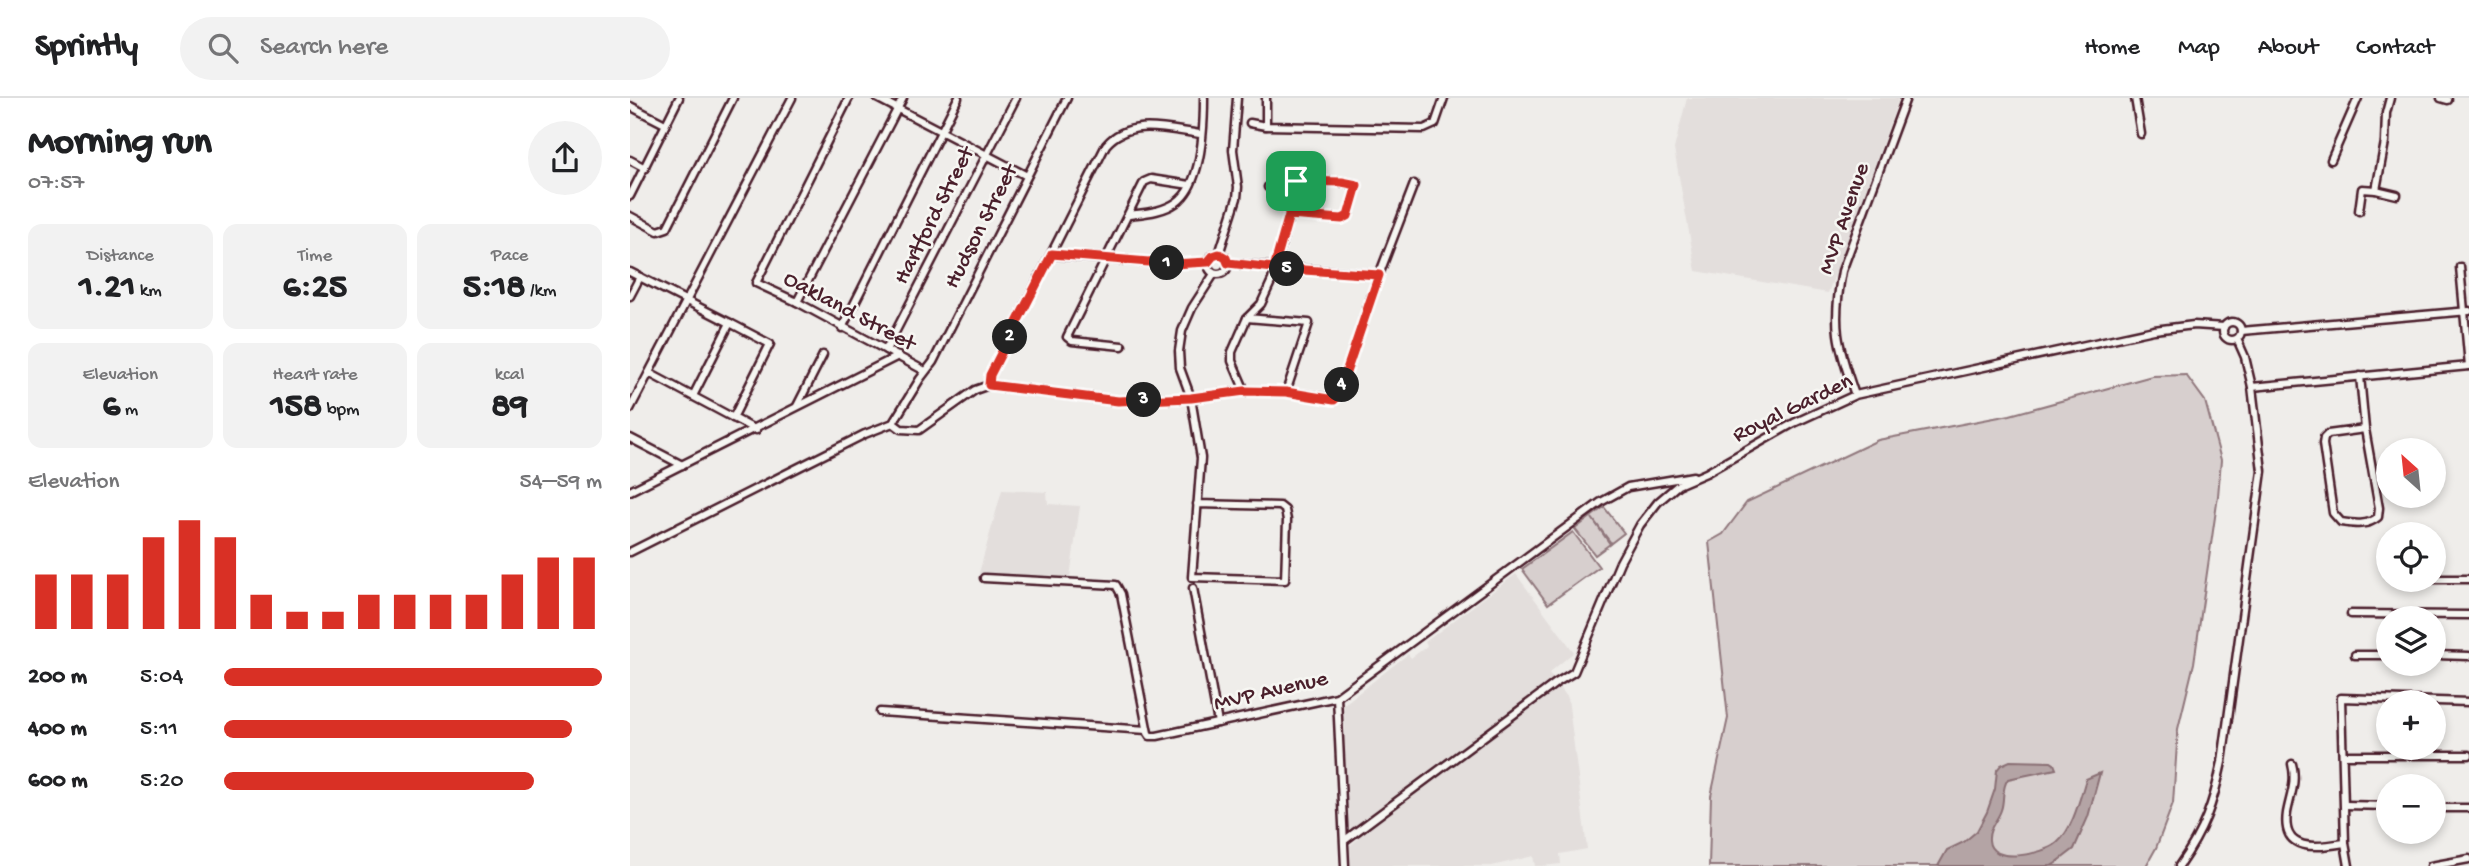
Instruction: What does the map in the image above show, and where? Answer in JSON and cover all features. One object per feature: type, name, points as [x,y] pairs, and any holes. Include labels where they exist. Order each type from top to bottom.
[{"type":"street","points":[[630,196],[679,98]]},
{"type":"street","points":[[630,216],[658,231],[667,228],[733,98]]},
{"type":"street","points":[[630,409],[792,98]]},
{"type":"street","name":"Oakland Street","points":[[849,98],[756,283],[925,371]]},
{"type":"street","points":[[877,98],[1027,176]]},
{"type":"street","points":[[797,302],[903,98]]},
{"type":"street","points":[[842,328],[958,98]]},
{"type":"street","name":"Hartford Street","points":[[886,350],[1016,98]]},
{"type":"street","name":"Hudson Street","points":[[893,423],[933,362],[1067,98]]},
{"type":"street","points":[[1129,215],[1154,212],[1173,205],[1181,199],[1190,185],[1199,160],[1204,98]]},
{"type":"street","points":[[1219,254],[1237,198],[1233,150],[1237,98]]},
{"type":"street","points":[[1266,98],[1266,125]]},
{"type":"street","points":[[1250,123],[1424,130],[1435,124],[1444,98]]},
{"type":"street","name":"MVP Avenue","points":[[1855,395],[1839,351],[1836,301],[1842,271],[1906,98]]},
{"type":"street","points":[[2135,98],[2141,134]]},
{"type":"street","points":[[2331,160],[2358,98]]},
{"type":"street","points":[[2376,190],[2390,98]]},
{"type":"street","points":[[630,106],[665,124]]},
{"type":"street","points":[[989,385],[990,375],[1106,145],[1116,135],[1128,129],[1142,127],[1201,134]]},
{"type":"street","points":[[630,160],[645,168]]},
{"type":"street","points":[[1122,346],[1068,340],[1140,187],[1147,180],[1190,185]]},
{"type":"street","points":[[1268,187],[1287,189],[1296,181],[1358,183],[1348,216],[1342,219],[1289,215]]},
{"type":"street","points":[[630,552],[865,434],[893,423],[901,429],[919,430],[975,390],[989,385],[1118,401],[1191,398],[1245,391],[1286,392],[1334,400],[1338,396],[1379,275],[1414,184]]},
{"type":"street","points":[[1245,391],[1231,357],[1247,318],[1261,304],[1272,280],[1289,215],[1287,189]]},
{"type":"street","points":[[2359,211],[2362,189],[2397,195]]},
{"type":"street","points":[[1052,254],[1173,264],[1208,262],[1219,254],[1226,258],[1228,263],[1224,272],[1214,274],[1192,308],[1182,331],[1180,368],[1191,398],[1201,458],[1192,577],[1285,580],[1285,510],[1280,506],[1198,504]]},
{"type":"street","points":[[1208,262],[1214,274]]},
{"type":"street","points":[[1228,263],[1379,275]]},
{"type":"street","points":[[2252,387],[2469,366],[2467,312],[2460,267]]},
{"type":"street","points":[[630,272],[770,344],[733,418]]},
{"type":"street","points":[[630,296],[640,277]]},
{"type":"street","points":[[2241,331],[2467,312]]},
{"type":"street","points":[[1247,318],[1309,323],[1286,392]]},
{"type":"street","points":[[2232,322],[2239,325],[2241,331],[2237,339],[2227,339],[2223,334],[2224,327],[2232,322]]},
{"type":"street","points":[[692,396],[730,323]]},
{"type":"street","name":"Royal Garden","points":[[1345,840],[1574,672],[1620,562],[1640,526],[1658,502],[1678,485],[1706,473],[1794,423],[1855,395],[2154,330],[2194,325],[2224,327]]},
{"type":"street","points":[[2179,866],[2200,834],[2213,804],[2222,762],[2262,471],[2252,387],[2245,357],[2237,339]]},
{"type":"street","points":[[796,408],[823,355]]},
{"type":"street","points":[[630,491],[756,430],[898,356]]},
{"type":"street","points":[[649,373],[756,430]]},
{"type":"street","points":[[2360,376],[2365,429],[2379,508],[2378,517],[2362,524],[2341,522],[2333,513],[2324,438],[2328,434],[2365,429]]},
{"type":"street","points":[[630,438],[682,465]]},
{"type":"street","name":"MVP Avenue","points":[[1147,730],[1153,737],[1337,698],[1601,502],[1628,487],[1706,473]]},
{"type":"street","points":[[880,712],[1147,730],[1121,594],[1116,585],[984,578]]},
{"type":"street","points":[[2446,579],[2469,579]]},
{"type":"street","points":[[1193,588],[1218,723]]},
{"type":"street","points":[[2351,614],[2469,615]]},
{"type":"street","points":[[2356,654],[2376,655]]},
{"type":"street","points":[[2446,656],[2469,656]]},
{"type":"street","points":[[1337,698],[1345,866]]},
{"type":"street","points":[[2349,866],[2345,843],[2346,805],[2340,698],[2469,702]]},
{"type":"street","points":[[2344,755],[2469,755]]},
{"type":"street","points":[[2292,764],[2294,788],[2287,813],[2289,833],[2295,842],[2303,846],[2345,843]]},
{"type":"street","points":[[2346,805],[2376,806]]},
{"type":"street","points":[[2446,808],[2469,808]]},
{"type":"street","points":[[2431,866],[2469,859]]},
{"type":"shaded area","points":[[1687,98],[1899,98],[1828,293],[1696,271],[1674,149]]},
{"type":"shaded area","points":[[2186,375],[2205,401],[2221,460],[2194,663],[2178,729],[2173,803],[2156,848],[2146,866],[1709,866],[1711,796],[1728,718],[1709,542],[1723,534],[1747,502],[1878,440],[2010,415],[2152,376]]},
{"type":"shaded area","points":[[1002,490],[1047,492],[1048,504],[1080,506],[1070,577],[979,573]]},
{"type":"shaded area","points":[[1604,507],[1624,533],[1611,543],[1592,518],[1610,544],[1595,555],[1575,529]]},
{"type":"shaded area","points":[[1573,532],[1599,567],[1548,604],[1522,569]]},
{"type":"shaded area","points":[[1516,574],[1574,652],[1549,673],[1568,698],[1587,849],[1560,854],[1561,864],[1542,866],[1535,866],[1533,856],[1492,866],[1348,866],[1348,847],[1358,839],[1347,824],[1342,706],[1408,654],[1411,658],[1427,646],[1425,642]]},
{"type":"shaded area","points":[[2010,761],[2051,762],[2056,769],[2008,779],[2001,810],[1989,840],[1998,853],[2008,855],[2030,854],[2057,843],[2072,822],[2086,779],[2100,773],[2088,817],[2074,849],[2051,866],[1938,866],[1947,850],[1964,842],[1977,831],[1995,789],[1997,770]]},
{"type":"route","points":[[1296,181],[1287,189],[1289,215],[1274,268],[1228,263],[1226,258],[1219,254],[1208,262],[1173,264],[1052,254],[990,375],[989,385],[1118,401],[1191,398],[1245,391],[1286,392],[1334,400],[1338,396],[1379,275],[1274,268],[1278,254],[1289,215],[1342,219],[1348,216],[1357,185],[1296,181]]}]
